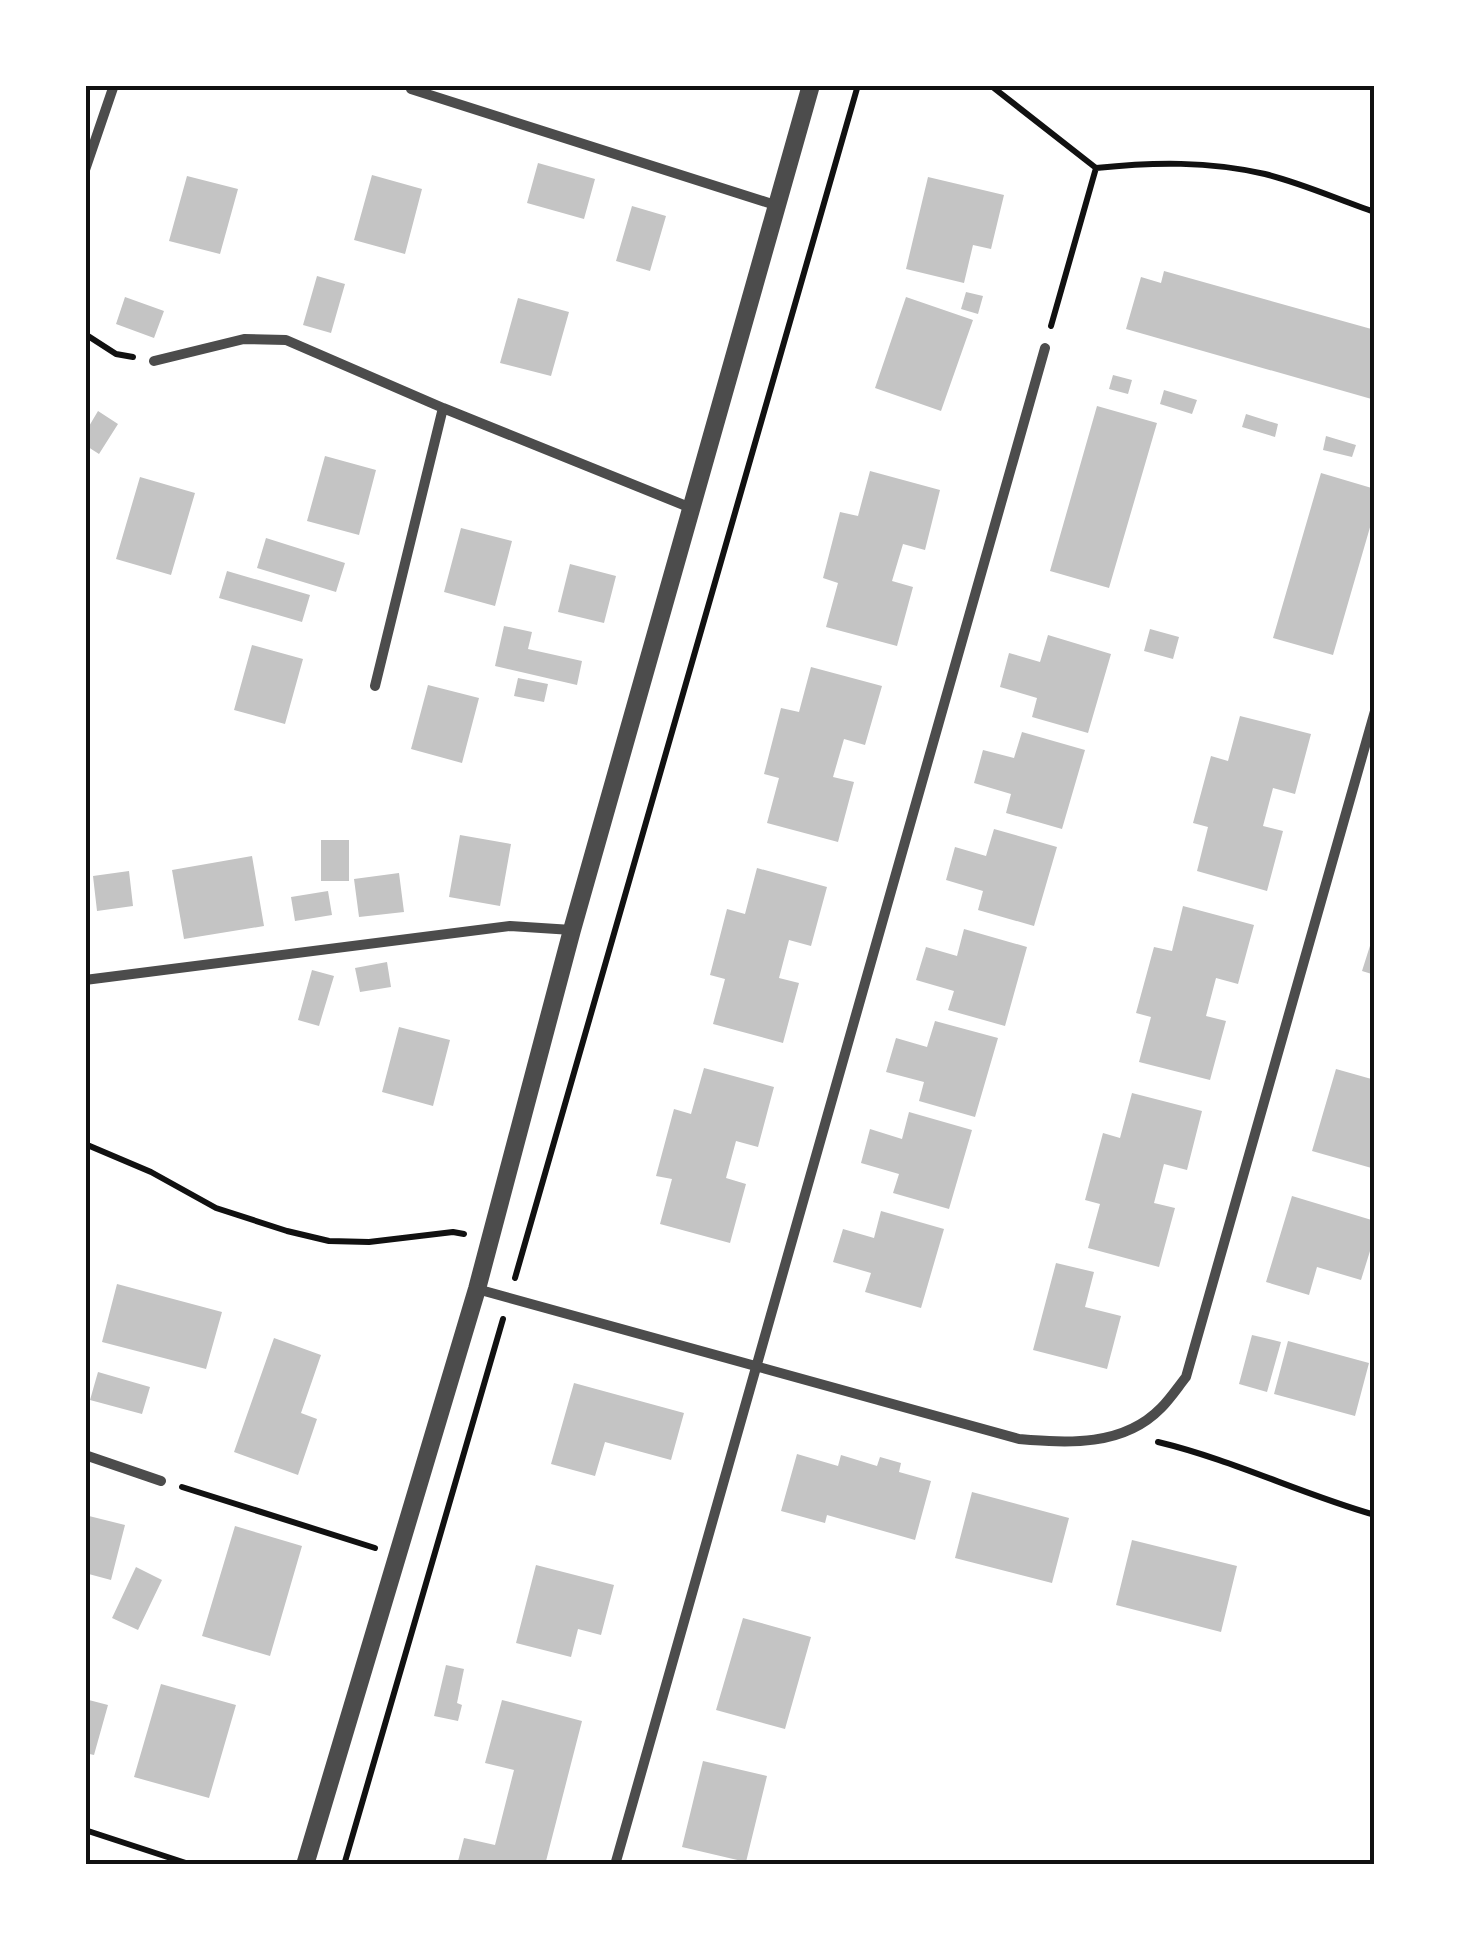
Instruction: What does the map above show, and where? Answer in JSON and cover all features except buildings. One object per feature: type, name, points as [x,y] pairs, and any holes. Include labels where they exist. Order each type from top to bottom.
[{"type":"street","points":[[85,170],[114,85]]},
{"type":"street","points":[[305,1865],[478,1289],[572,930],[810,85]]},
{"type":"street","points":[[411,89],[775,205]]},
{"type":"street","points":[[154,361],[244,339],[286,340],[690,508]]},
{"type":"street","points":[[615,1865],[1045,348]]},
{"type":"street","points":[[375,686],[443,408]]},
{"type":"street","points":[[478,1289],[1019,1438],[1078,1444],[1121,1433],[1160,1410],[1186,1377],[1375,711]]},
{"type":"street","points":[[85,980],[510,926],[572,930]]},
{"type":"street","points":[[85,1455],[161,1481]]},
{"type":"path","points":[[344,1865],[858,85]]},
{"type":"path","points":[[990,85],[1096,168],[1158,162],[1210,164],[1268,175],[1375,212]]},
{"type":"path","points":[[1045,348],[1096,168]]},
{"type":"path","points":[[85,334],[116,354],[154,361]]},
{"type":"path","points":[[85,1144],[150,1172],[216,1208],[328,1241],[369,1242],[453,1232],[492,1238],[523,1250]]},
{"type":"path","points":[[1121,1433],[1201,1452],[1328,1501],[1375,1514]]},
{"type":"path","points":[[161,1481],[396,1554]]},
{"type":"path","points":[[85,1830],[192,1865]]}]
